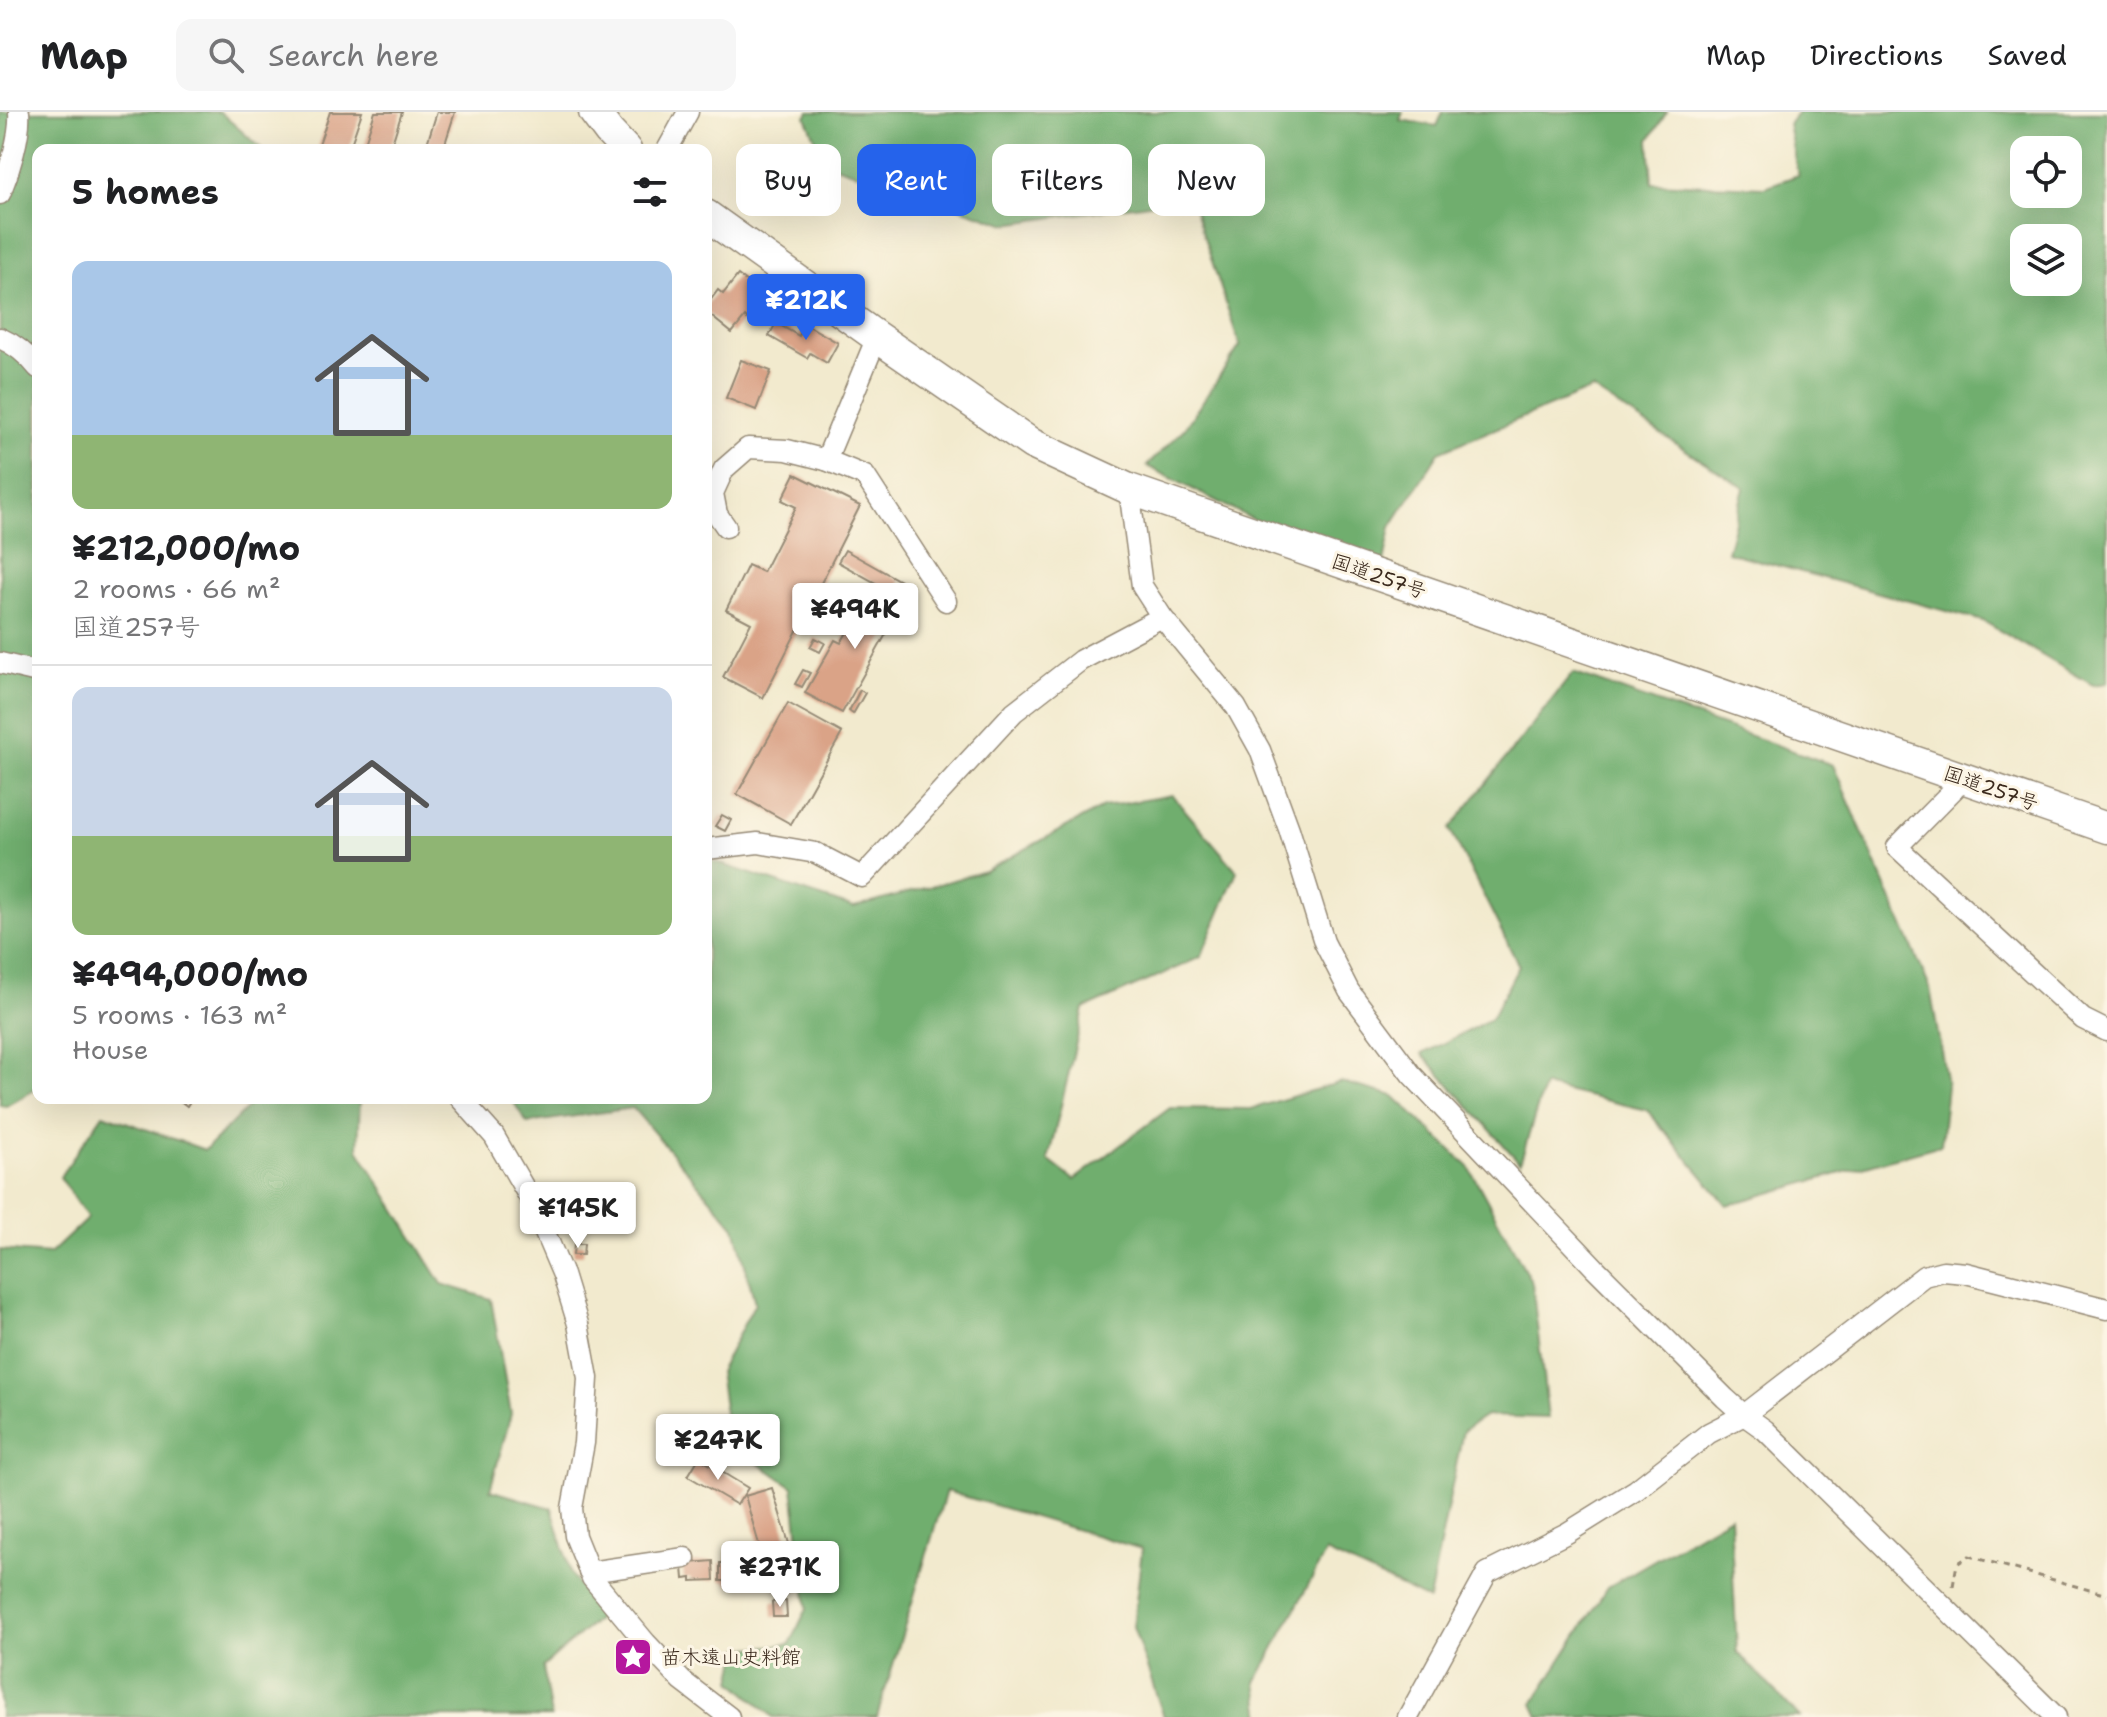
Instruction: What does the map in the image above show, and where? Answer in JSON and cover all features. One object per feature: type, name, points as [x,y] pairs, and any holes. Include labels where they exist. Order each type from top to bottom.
[{"type":"highway","points":[[594,112],[620,144]]},
{"type":"highway","name":"国道257号","points":[[712,219],[1032,444],[1129,489],[2107,828]]},
{"type":"street","points":[[0,194],[17,136],[19,112]]},
{"type":"street","points":[[670,144],[688,112]]},
{"type":"street","points":[[826,460],[877,337]]},
{"type":"street","points":[[0,338],[13,344],[32,360]]},
{"type":"street","points":[[726,527],[717,514],[713,493],[724,469],[748,448],[787,450],[826,460],[865,476],[946,601]]},
{"type":"street","points":[[1129,489],[1142,586],[1162,617],[1236,707],[1260,750],[1289,829],[1324,942],[1349,991],[1411,1074],[1595,1268],[1744,1415],[1765,1430],[2056,1717]]},
{"type":"street","points":[[712,848],[758,843],[816,853],[862,877],[1014,712],[1081,660],[1162,617]]},
{"type":"street","points":[[0,663],[32,671]]},
{"type":"street","points":[[1965,778],[1897,847],[2083,1019],[2107,1031]]},
{"type":"street","points":[[465,1104],[494,1136],[531,1200],[563,1275],[578,1324],[588,1378],[584,1443],[572,1508],[575,1536],[589,1572],[646,1643],[682,1681],[729,1717]]},
{"type":"street","points":[[1408,1717],[1487,1573],[1567,1533],[1636,1490],[1709,1433],[1744,1415],[1924,1276],[1943,1271],[1966,1273],[2107,1309]]},
{"type":"street","points":[[589,1572],[685,1558]]},
{"type":"path","points":[[1950,1613],[1957,1564],[1969,1556],[2107,1595]]},
{"type":"green space","points":[[0,112],[220,112],[256,144],[32,144],[32,1091],[6,1106],[0,1105]]},
{"type":"green space","points":[[809,112],[1403,112],[1400,120],[1437,126],[1443,112],[1667,112],[1649,140],[1652,183],[1765,187],[1798,175],[1788,124],[1798,112],[2107,112],[2107,683],[2093,685],[1983,621],[1727,552],[1744,488],[1592,389],[1439,452],[1391,527],[1384,563],[1254,520],[1147,466],[1184,429],[1240,346],[1197,216],[1265,216],[1265,144],[1148,144],[1148,204],[1132,206],[1132,144],[992,144],[992,216],[1064,216],[1007,224],[976,214],[976,144],[857,144],[857,173],[841,168],[841,144],[818,144],[806,117]]},
{"type":"green space","points":[[1573,673],[1833,765],[1930,988],[1947,1085],[1941,1145],[1727,1205],[1647,1110],[1544,1086],[1520,1163],[1422,1054],[1491,1019],[1519,966],[1450,829]]},
{"type":"green space","points":[[1172,795],[1237,871],[1201,957],[1084,1009],[1048,1160],[1074,1180],[1170,1108],[1251,1109],[1341,1082],[1394,1096],[1469,1167],[1532,1283],[1548,1418],[1486,1416],[1463,1431],[1429,1600],[1326,1552],[1256,1682],[1261,1717],[1164,1717],[1133,1627],[1142,1549],[946,1491],[877,1717],[773,1717],[732,1681],[739,1649],[790,1644],[807,1608],[793,1487],[729,1443],[719,1372],[755,1303],[735,1227],[633,1108],[527,1123],[515,1104],[712,1104],[712,861],[854,908],[985,871],[1103,807]]},
{"type":"green space","points":[[251,1104],[360,1104],[358,1149],[442,1284],[491,1299],[511,1414],[490,1490],[552,1508],[571,1574],[600,1617],[543,1667],[551,1717],[0,1717],[0,1250],[50,1254],[88,1218],[60,1177],[103,1114],[205,1150]]},
{"type":"green space","points":[[1730,1516],[1737,1652],[1800,1717],[1539,1717],[1533,1704],[1608,1587]]},
{"type":"building","points":[[330,112],[362,112],[351,144],[319,144]]},
{"type":"building","points":[[375,112],[402,112],[392,144],[365,144]]},
{"type":"building","points":[[437,112],[455,112],[445,144],[427,144]]},
{"type":"building","points":[[738,275],[765,296],[732,333],[712,317],[712,298],[718,290],[723,294]]},
{"type":"building","points":[[776,323],[799,336],[805,324],[838,343],[827,363],[810,353],[807,358],[769,336]]},
{"type":"building","points":[[741,360],[771,371],[756,410],[726,398]]},
{"type":"building","points":[[795,474],[860,506],[763,698],[723,677],[751,623],[726,610],[748,565],[763,572],[796,507],[782,500]]},
{"type":"building","points":[[845,550],[900,581],[894,593],[838,562]]},
{"type":"building","points":[[874,585],[904,602],[842,713],[805,693],[835,640],[841,643]]},
{"type":"building","points":[[815,638],[825,643],[820,652],[810,647]]},
{"type":"building","points":[[803,670],[810,673],[802,687],[795,684]]},
{"type":"building","points":[[860,690],[865,693],[853,714],[849,711]]},
{"type":"building","points":[[788,703],[842,733],[791,824],[737,794]]},
{"type":"building","points":[[722,815],[731,820],[725,831],[715,826]]},
{"type":"building","points":[[574,1244],[584,1244],[583,1255],[573,1255]]},
{"type":"building","points":[[699,1458],[748,1488],[737,1505],[688,1476]]},
{"type":"building","points":[[772,1488],[791,1550],[763,1558],[745,1496]]},
{"type":"building","points":[[727,1558],[746,1558],[747,1584],[720,1581],[720,1563],[727,1563]]},
{"type":"building","points":[[713,1561],[714,1580],[684,1579],[683,1567],[690,1563]]},
{"type":"building","points":[[786,1601],[787,1617],[773,1617],[772,1602]]},
{"type":"place","name":"苗木遠山史料館","points":[[633,1657]]}]
